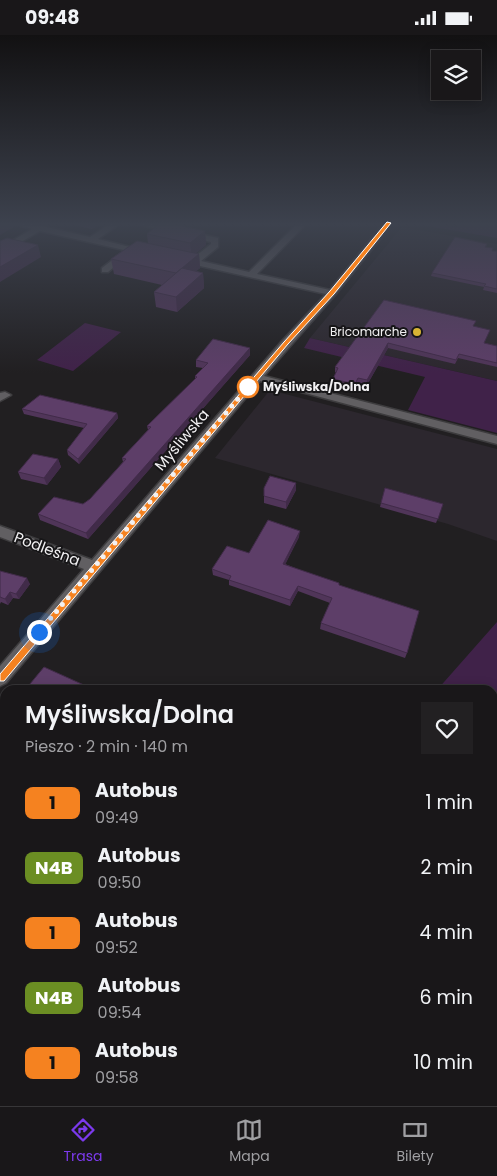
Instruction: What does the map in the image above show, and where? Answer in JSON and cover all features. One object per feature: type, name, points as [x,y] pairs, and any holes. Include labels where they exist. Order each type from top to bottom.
[{"type":"street","points":[[242,273],[332,293]]},
{"type":"street","name":"Myśliwska","points":[[0,678],[348,273]]},
{"type":"street","points":[[257,377],[497,440]]},
{"type":"street","name":"Podleśna","points":[[0,531],[95,567]]},
{"type":"shaded area","points":[[364,273],[497,273],[497,381],[310,338]]},
{"type":"shaded area","points":[[85,323],[121,332],[73,371],[37,360]]},
{"type":"shaded area","points":[[310,338],[497,381],[497,433],[408,410],[425,377],[304,348]]},
{"type":"shaded area","points":[[270,390],[497,449],[497,541],[448,524],[215,458]]},
{"type":"shaded area","points":[[497,622],[497,685],[441,685]]},
{"type":"building","points":[[176,273],[203,273],[176,297],[154,292]]},
{"type":"building","points":[[432,273],[497,273],[497,289],[484,286],[486,284]]},
{"type":"building","points":[[384,300],[476,321],[473,326],[490,330],[484,343],[497,346],[497,363],[459,354],[456,360],[388,343],[367,380],[358,378],[355,384],[333,379],[338,368],[335,367]]},
{"type":"building","points":[[213,339],[250,348],[86,533],[38,514],[54,497],[83,504],[90,499],[126,459],[122,458],[151,427],[147,426],[197,377],[195,376],[208,363],[196,360]]},
{"type":"building","points":[[40,395],[117,413],[78,459],[67,450],[87,424],[22,409]]},
{"type":"building","points":[[33,454],[58,459],[44,478],[18,472]]},
{"type":"building","points":[[270,476],[296,483],[286,502],[264,496],[264,488]]},
{"type":"building","points":[[385,488],[443,504],[438,519],[381,503]]},
{"type":"building","points":[[268,520],[300,531],[283,564],[339,583],[339,585],[419,611],[407,653],[321,623],[332,598],[298,586],[290,600],[229,580],[231,576],[212,569],[227,546],[249,553]]},
{"type":"building","points":[[0,571],[27,578],[16,594],[10,592],[5,599],[0,597]]},
{"type":"building","points":[[44,667],[84,685],[29,685]]},
{"type":"bus line","name":"1","points":[[0,678],[286,343],[348,273]]},
{"type":"place","name":"Bricomarche","points":[[417,332]]},
{"type":"place","name":"Myśliwska/Dolna","points":[[248,387]]},
{"type":"route","points":[[39,632],[248,387]]}]
